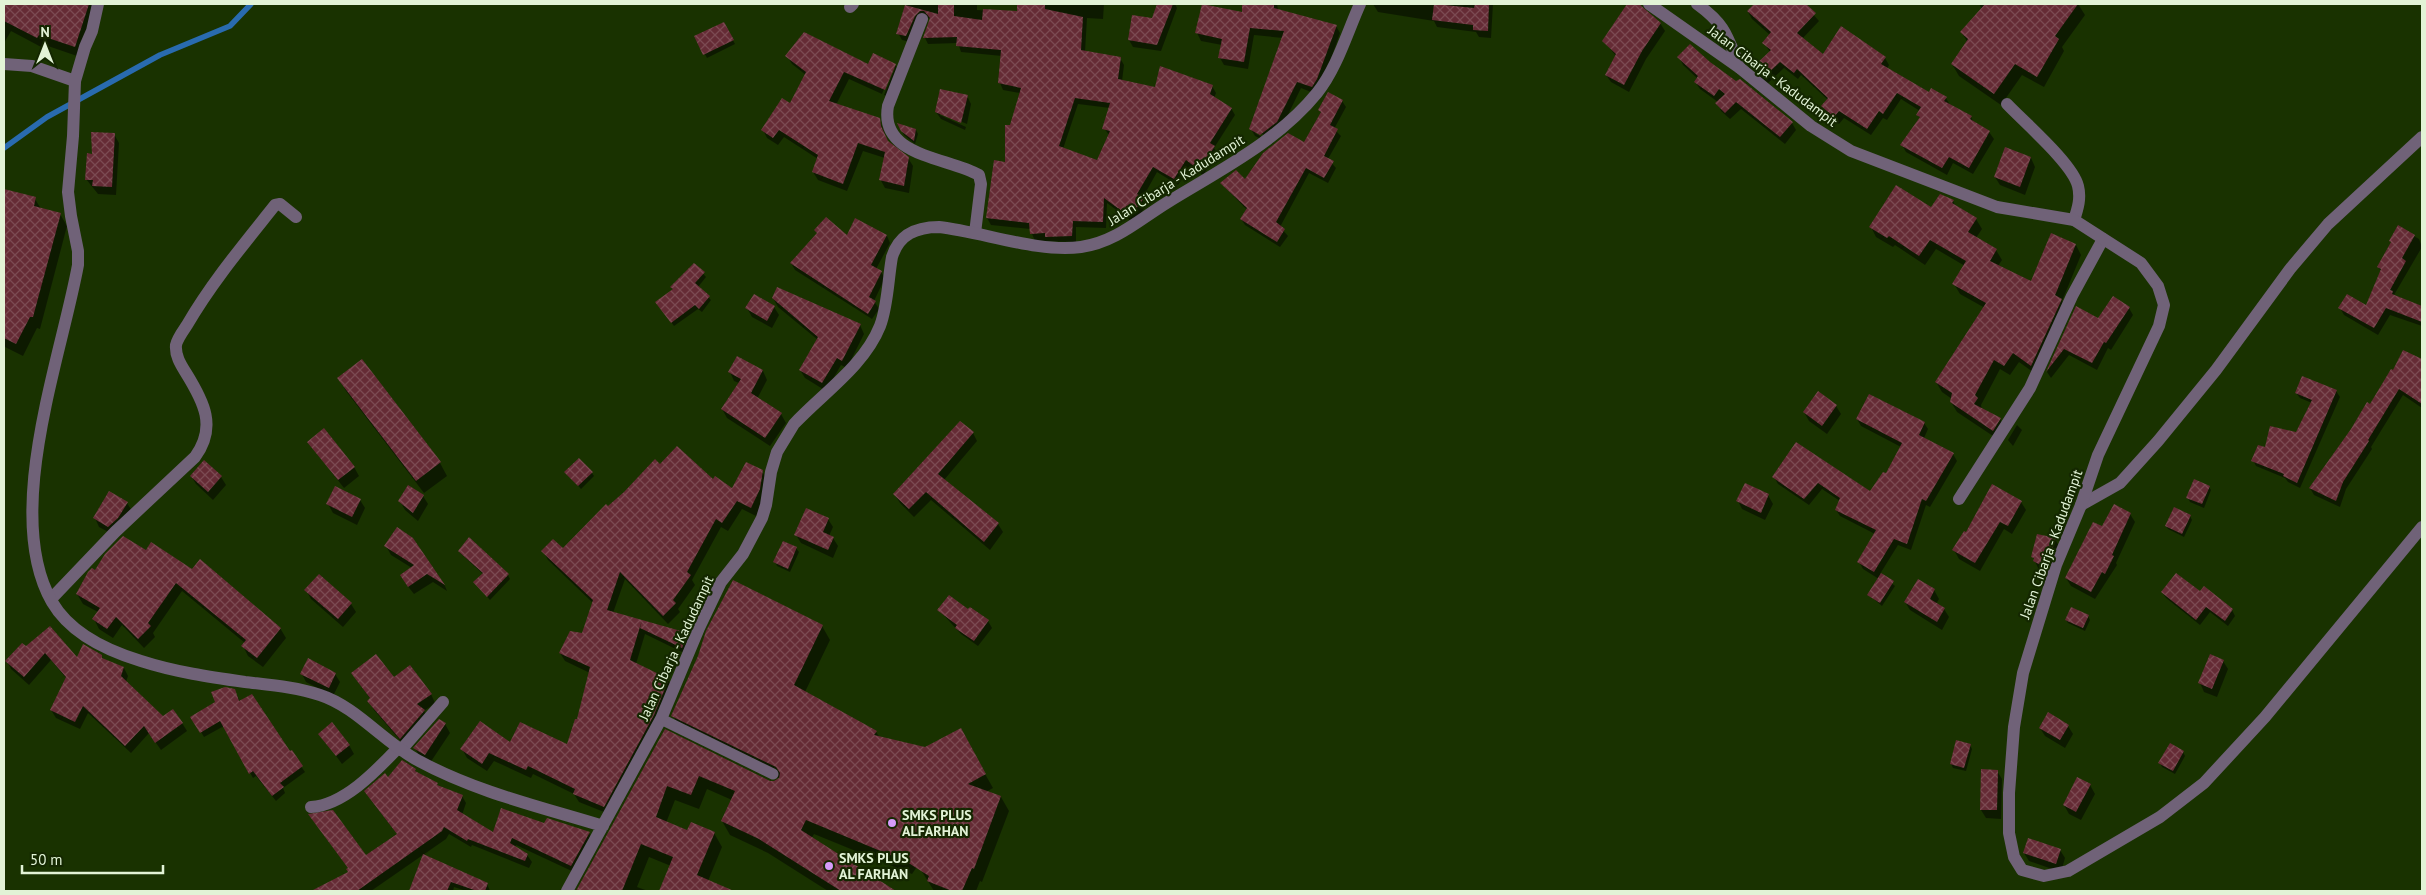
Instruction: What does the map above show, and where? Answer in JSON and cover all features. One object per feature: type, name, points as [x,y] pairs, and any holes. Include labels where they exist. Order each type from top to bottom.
[{"type":"street","points":[[98,4],[92,30],[75,81],[74,136],[68,192],[78,251],[78,265],[44,413],[33,501],[32,528],[43,584],[51,599],[66,620],[92,640],[114,651],[140,661],[198,675],[317,694],[337,702],[415,760],[458,780],[604,826]]},
{"type":"street","name":"Jalan Cibarja - Kadudampit","points":[[567,891],[661,719],[699,628],[721,582],[743,554],[762,518],[777,452],[786,436],[806,411],[856,364],[875,338],[881,323],[895,247],[911,232],[926,227],[958,229],[1025,243],[1079,247],[1109,239],[1245,156],[1300,113],[1319,91],[1360,4]]},
{"type":"street","name":"Jalan Cibarja - Kadudampit","points":[[1649,4],[1740,68],[1811,126],[1851,151],[1997,206],[2074,220],[2141,263],[2158,286],[2164,305],[2159,326],[2098,455],[2082,505],[2056,565],[2023,673],[2014,727],[2009,793],[2009,833],[2014,858],[2022,870],[2044,876],[2068,871],[2160,817],[2204,783],[2265,717],[2422,527]]},
{"type":"street","points":[[1697,4],[1716,18],[1726,33],[1740,68]]},
{"type":"street","points":[[922,19],[888,106],[887,122],[890,131],[896,139],[908,147],[979,175],[981,184],[975,233]]},
{"type":"street","points":[[4,64],[32,66],[75,81]]},
{"type":"street","points":[[2007,104],[2061,159],[2078,184],[2080,200],[2074,220]]},
{"type":"street","points":[[2082,505],[2120,483],[2158,441],[2216,370],[2290,269],[2328,224],[2422,137]]},
{"type":"street","points":[[51,599],[115,532],[195,457],[202,448],[206,436],[206,410],[200,396],[178,360],[176,344],[203,297],[275,205],[280,204],[296,217]]},
{"type":"street","points":[[1959,499],[2030,388],[2072,296],[2103,238]]},
{"type":"street","points":[[311,807],[326,806],[338,799],[372,772],[399,749],[443,702]]},
{"type":"lane","points":[[661,719],[773,774]]},
{"type":"building","points":[[4,4],[89,4],[75,47],[39,35],[37,38],[4,21]]},
{"type":"building","points":[[938,4],[954,4],[954,16],[982,20],[983,9],[1017,11],[1017,4],[1045,4],[1045,9],[1083,17],[1081,50],[1121,57],[1118,79],[1155,87],[1160,66],[1213,85],[1210,94],[1232,108],[1210,143],[1215,146],[1199,170],[1186,160],[1174,179],[1153,167],[1137,194],[1144,198],[1130,217],[1104,198],[1103,222],[1073,221],[1072,236],[1045,237],[1045,233],[1030,234],[1029,223],[986,218],[994,160],[1005,162],[1005,125],[1010,125],[1021,88],[998,83],[1001,50],[956,46],[957,37],[923,38],[930,18],[924,11],[920,11],[915,16],[906,36],[896,34],[905,5],[938,14]],"holes":[[[1075,98],[1110,103],[1102,129],[1110,131],[1097,160],[1059,146]]]},
{"type":"building","points":[[1157,4],[1173,4],[1157,45],[1128,40],[1132,15],[1152,18]]},
{"type":"building","points":[[1202,4],[1242,12],[1242,4],[1274,4],[1274,8],[1337,25],[1317,79],[1312,87],[1297,82],[1277,122],[1260,135],[1249,129],[1284,31],[1250,28],[1244,62],[1218,58],[1222,39],[1195,33]]},
{"type":"building","points":[[1434,4],[1474,8],[1475,4],[1489,4],[1488,31],[1473,30],[1473,25],[1432,20]]},
{"type":"building","points":[[1627,4],[1639,4],[1661,23],[1642,51],[1624,85],[1605,75],[1616,54],[1602,41]]},
{"type":"building","points":[[1754,4],[1806,4],[1816,13],[1797,33],[1823,54],[1841,26],[1886,57],[1881,64],[1929,92],[1931,88],[1947,97],[1944,101],[1972,116],[1970,119],[1990,131],[1969,168],[1949,157],[1942,168],[1900,145],[1920,117],[1916,115],[1921,107],[1897,93],[1883,114],[1879,111],[1867,129],[1839,111],[1834,117],[1821,106],[1828,98],[1797,69],[1794,73],[1780,62],[1764,77],[1752,68],[1771,50],[1762,43],[1771,32],[1747,11]]},
{"type":"building","points":[[1985,4],[2078,4],[2055,36],[2059,39],[2037,77],[2015,64],[1994,94],[1951,64],[1968,39],[1960,32]]},
{"type":"building","points":[[724,22],[734,40],[703,55],[694,36]]},
{"type":"building","points":[[804,32],[868,64],[873,53],[896,64],[885,90],[844,72],[829,101],[880,118],[881,126],[888,141],[909,157],[904,186],[879,180],[885,152],[858,143],[843,184],[812,172],[818,155],[779,130],[773,138],[761,130],[782,98],[790,103],[806,72],[785,56]]},
{"type":"building","points":[[1690,44],[1736,81],[1740,79],[1793,122],[1780,137],[1736,102],[1725,113],[1715,103],[1725,94],[1719,89],[1714,96],[1694,82],[1698,76],[1677,57]]},
{"type":"building","points":[[940,89],[968,95],[961,123],[935,112]]},
{"type":"building","points":[[1328,92],[1343,100],[1330,125],[1338,129],[1324,156],[1334,161],[1324,178],[1306,168],[1276,222],[1285,229],[1277,242],[1240,219],[1247,208],[1220,183],[1236,170],[1245,179],[1263,153],[1288,133],[1304,142],[1321,112],[1318,110]]},
{"type":"building","points":[[897,123],[916,129],[914,141],[901,131]]},
{"type":"building","points":[[91,132],[115,133],[112,187],[92,186],[93,180],[85,180],[87,153],[92,154]]},
{"type":"building","points":[[2005,147],[2031,157],[2020,187],[1994,177]]},
{"type":"building","points":[[1896,185],[1931,207],[1940,194],[1954,200],[1952,203],[1977,218],[1968,232],[1997,249],[1990,261],[2031,281],[2051,233],[2076,244],[2055,295],[2062,299],[2031,366],[2013,353],[2004,366],[1994,360],[1975,395],[1978,398],[1974,404],[2001,418],[1993,431],[1950,402],[1952,393],[1935,382],[1986,303],[1952,284],[1966,261],[1930,240],[1919,256],[1889,236],[1887,238],[1869,227]]},
{"type":"building","points":[[4,189],[36,197],[34,206],[61,213],[33,317],[30,317],[16,344],[4,338]]},
{"type":"building","points":[[826,217],[847,235],[855,218],[887,235],[871,265],[882,271],[869,297],[876,301],[868,314],[790,263],[817,233],[814,230]]},
{"type":"building","points":[[2398,225],[2415,235],[2402,258],[2406,261],[2390,290],[2393,291],[2392,294],[2422,306],[2422,322],[2386,308],[2374,328],[2338,308],[2347,294],[2366,305],[2381,269],[2377,267]]},
{"type":"building","points":[[694,263],[705,272],[695,283],[710,296],[699,309],[695,305],[671,323],[655,302],[673,289],[670,287]]},
{"type":"building","points":[[777,287],[861,324],[842,361],[837,358],[822,383],[799,370],[818,337],[772,298]]},
{"type":"building","points":[[754,294],[775,306],[767,321],[745,308]]},
{"type":"building","points":[[2113,296],[2130,307],[2106,343],[2104,342],[2092,363],[2064,349],[2046,372],[2076,306],[2098,318]]},
{"type":"building","points":[[2403,350],[2422,359],[2422,404],[2399,389],[2343,482],[2336,501],[2309,488],[2351,429],[2367,402],[2370,404],[2391,369],[2393,370]]},
{"type":"building","points":[[737,356],[763,370],[751,393],[782,413],[765,438],[721,409],[741,379],[728,372]]},
{"type":"building","points":[[362,359],[441,462],[416,481],[337,378]]},
{"type":"building","points":[[2302,376],[2337,390],[2297,483],[2283,476],[2284,474],[2251,461],[2258,445],[2265,447],[2270,426],[2296,432],[2312,400],[2295,393]]},
{"type":"building","points":[[1818,391],[1837,405],[1822,426],[1803,412]]},
{"type":"building","points":[[1869,394],[1925,422],[1919,435],[1954,453],[1926,501],[1922,499],[1907,544],[1894,539],[1874,572],[1857,562],[1876,530],[1835,510],[1840,498],[1818,483],[1804,499],[1772,477],[1796,442],[1870,491],[1883,472],[1886,473],[1902,443],[1856,419]]},
{"type":"building","points":[[960,421],[974,432],[938,474],[999,523],[984,542],[926,492],[909,509],[893,494]]},
{"type":"building","points":[[324,428],[355,467],[338,480],[307,442]]},
{"type":"building","points":[[677,446],[713,479],[715,476],[732,488],[746,462],[763,470],[760,489],[751,508],[737,501],[722,523],[716,519],[687,572],[691,575],[673,600],[676,603],[663,616],[620,572],[607,610],[642,620],[630,660],[669,679],[654,715],[604,807],[573,794],[575,789],[528,766],[526,770],[489,753],[482,764],[460,749],[480,721],[510,742],[520,722],[567,744],[575,719],[577,719],[590,667],[559,653],[570,631],[582,633],[593,600],[541,551],[553,539],[563,548],[606,504],[608,506],[624,492],[655,459],[660,464]]},
{"type":"building","points":[[579,458],[593,472],[578,486],[564,472]]},
{"type":"building","points":[[204,460],[222,476],[208,492],[190,476]]},
{"type":"building","points":[[2194,479],[2210,486],[2202,504],[2186,498]]},
{"type":"building","points":[[1745,483],[1769,494],[1761,513],[1736,501]]},
{"type":"building","points":[[1992,484],[2022,501],[2008,526],[2000,522],[1975,563],[1952,550],[1964,531],[1966,532]]},
{"type":"building","points":[[408,485],[424,495],[413,513],[398,501]]},
{"type":"building","points":[[335,486],[361,499],[352,517],[326,504]]},
{"type":"building","points":[[109,491],[128,502],[118,518],[108,527],[93,518]]},
{"type":"building","points":[[2114,504],[2131,513],[2105,574],[2102,572],[2091,592],[2065,578],[2093,522],[2102,526]]},
{"type":"building","points":[[2174,507],[2191,515],[2182,534],[2165,526]]},
{"type":"building","points":[[806,508],[829,518],[823,532],[834,537],[828,550],[794,535]]},
{"type":"building","points":[[397,527],[413,538],[445,585],[427,574],[408,587],[400,575],[414,565],[384,546]]},
{"type":"building","points":[[2037,534],[2056,538],[2046,568],[2033,561],[2034,558],[2031,557]]},
{"type":"building","points":[[123,536],[146,550],[151,542],[192,569],[200,559],[281,628],[257,658],[241,646],[246,640],[176,583],[148,623],[151,626],[138,639],[116,617],[107,629],[92,619],[100,608],[76,594],[88,572],[92,568],[95,570],[105,554]]},
{"type":"building","points":[[469,537],[509,574],[487,597],[473,582],[483,573],[458,551]]},
{"type":"building","points":[[783,541],[797,547],[788,569],[773,562]]},
{"type":"building","points":[[1881,573],[1894,581],[1880,603],[1867,595]]},
{"type":"building","points":[[2176,573],[2200,591],[2204,586],[2233,609],[2225,621],[2206,607],[2196,620],[2161,592]]},
{"type":"building","points":[[319,574],[352,603],[338,619],[304,590]]},
{"type":"building","points":[[1918,579],[1935,589],[1930,599],[1945,608],[1937,622],[1904,602]]},
{"type":"building","points":[[733,580],[823,625],[794,685],[877,731],[874,735],[925,747],[961,728],[986,774],[968,784],[1001,796],[974,869],[972,868],[962,891],[952,891],[927,881],[929,876],[907,862],[806,820],[801,830],[896,891],[841,891],[759,839],[721,821],[735,791],[699,776],[691,795],[667,786],[656,817],[687,830],[691,822],[715,832],[697,875],[734,891],[659,891],[673,857],[641,844],[622,891],[576,891],[665,729],[770,781],[779,778],[780,773],[776,767],[671,716],[698,656],[706,631]]},
{"type":"building","points":[[949,595],[968,609],[970,607],[989,620],[974,641],[955,628],[957,625],[937,610]]},
{"type":"building","points":[[2071,607],[2089,615],[2083,628],[2065,620]]},
{"type":"building","points":[[642,620],[688,633],[682,648],[640,628]]},
{"type":"building","points":[[50,626],[77,657],[83,644],[102,655],[102,658],[124,667],[121,676],[163,716],[173,709],[183,723],[155,743],[144,726],[125,746],[83,706],[75,722],[50,710],[66,677],[45,653],[24,677],[5,661],[22,643],[26,646]]},
{"type":"building","points":[[376,654],[394,677],[410,665],[432,694],[417,704],[425,710],[400,739],[367,701],[370,698],[351,673]]},
{"type":"building","points":[[2210,654],[2224,660],[2212,689],[2198,683]]},
{"type":"building","points":[[308,658],[336,673],[329,688],[300,674]]},
{"type":"building","points":[[225,687],[235,689],[239,701],[252,694],[290,751],[292,750],[303,766],[280,783],[284,787],[272,796],[253,771],[249,774],[220,721],[200,733],[190,717],[215,702],[211,692]]},
{"type":"building","points":[[2048,712],[2069,725],[2060,740],[2039,728]]},
{"type":"building","points":[[439,719],[446,723],[425,755],[413,748]]},
{"type":"building","points":[[332,722],[350,745],[336,756],[318,734]]},
{"type":"building","points":[[1956,740],[1971,744],[1964,768],[1950,764]]},
{"type":"building","points":[[2170,743],[2184,751],[2173,771],[2158,763]]},
{"type":"building","points":[[402,760],[416,769],[415,771],[438,783],[437,785],[463,795],[457,810],[493,832],[501,808],[544,823],[547,818],[590,832],[571,866],[512,838],[510,843],[528,854],[525,861],[468,839],[467,841],[444,827],[442,831],[357,891],[311,891],[348,872],[346,869],[348,868],[308,814],[333,810],[366,855],[397,834],[364,791],[385,773],[388,777]]},
{"type":"building","points":[[1981,769],[1998,770],[1997,810],[1980,810]]},
{"type":"building","points":[[2077,777],[2091,784],[2076,812],[2063,805]]},
{"type":"building","points":[[2028,838],[2061,849],[2056,864],[2023,853]]},
{"type":"building","points":[[423,854],[488,883],[485,891],[477,891],[451,882],[447,891],[409,891]]},
{"type":"waterway","points":[[4,148],[47,117],[160,55],[230,26],[251,4]]},
{"type":"place","name":"SMKS PLUS ALFARHAN","points":[[892,823]]},
{"type":"place","name":"SMKS PLUS AL FARHAN","points":[[829,866]]}]
